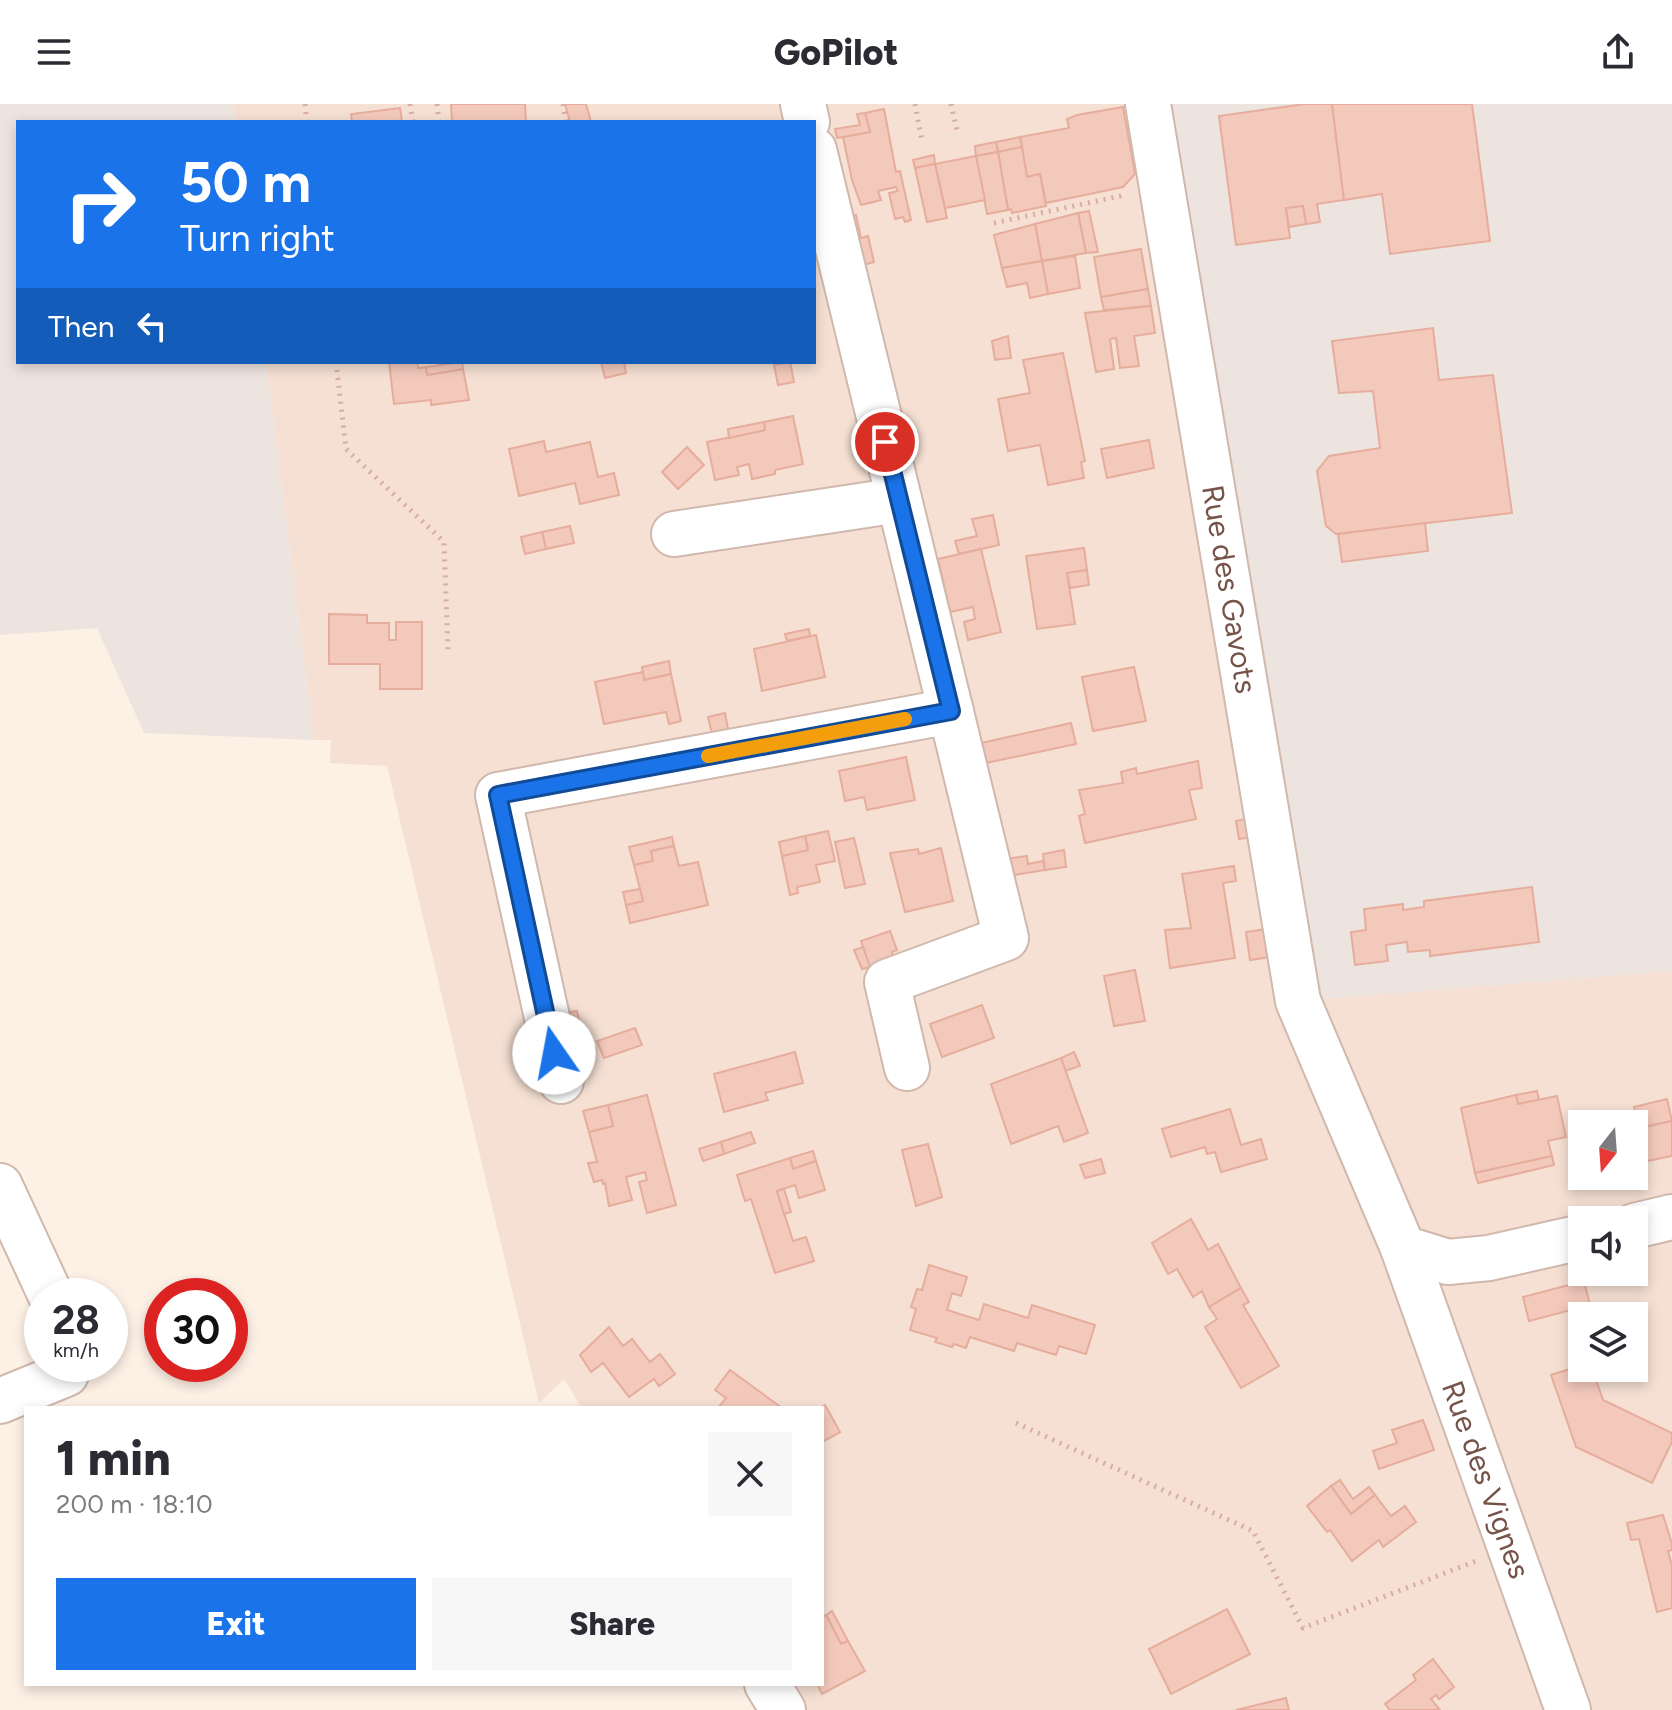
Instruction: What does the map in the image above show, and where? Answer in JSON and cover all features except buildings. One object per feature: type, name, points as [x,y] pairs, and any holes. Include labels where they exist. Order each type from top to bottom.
[{"type":"street","name":"Rue des Gavots","points":[[1148,104],[1298,1001],[1327,1068]]},
{"type":"street","points":[[816,158],[1006,938],[887,982],[907,1068]]},
{"type":"street","points":[[674,534],[899,500]]},
{"type":"street","points":[[561,1081],[498,795],[951,711]]},
{"type":"street","name":"Rue des Vignes","points":[[1327,1068],[1403,1248],[1568,1710]]},
{"type":"street","points":[[0,1186],[43,1278]]},
{"type":"street","points":[[1648,1223],[1672,1217]]},
{"type":"street","points":[[1403,1248],[1448,1262],[1489,1258],[1568,1240]]},
{"type":"street","points":[[0,1401],[46,1382]]},
{"type":"street","points":[[768,1686],[783,1710]]},
{"type":"path","points":[[915,104],[922,141]]},
{"type":"path","points":[[951,104],[958,135]]},
{"type":"path","points":[[994,223],[1162,187]]},
{"type":"path","points":[[336,364],[346,449],[444,542],[448,650]]},
{"type":"path","points":[[1016,1423],[1253,1531],[1303,1628],[1510,1547]]},
{"type":"shaded area","points":[[0,104],[233,104],[235,120],[16,120],[16,364],[266,364],[314,740],[144,733],[97,628],[0,635]]},
{"type":"shaded area","points":[[233,104],[1148,104],[1298,1001],[1672,971],[1672,1710],[771,1710],[756,1686],[824,1686],[824,1406],[581,1406],[564,1379],[539,1403],[387,766],[330,763],[331,740],[314,740],[266,364],[816,364],[816,120],[235,120]]},
{"type":"shaded area","points":[[1148,104],[1672,104],[1672,971],[1298,1001]]},
{"type":"slow traffic","points":[[708,756],[905,719]]},
{"type":"route","points":[[554,1053],[498,795],[951,711],[885,442]]}]
